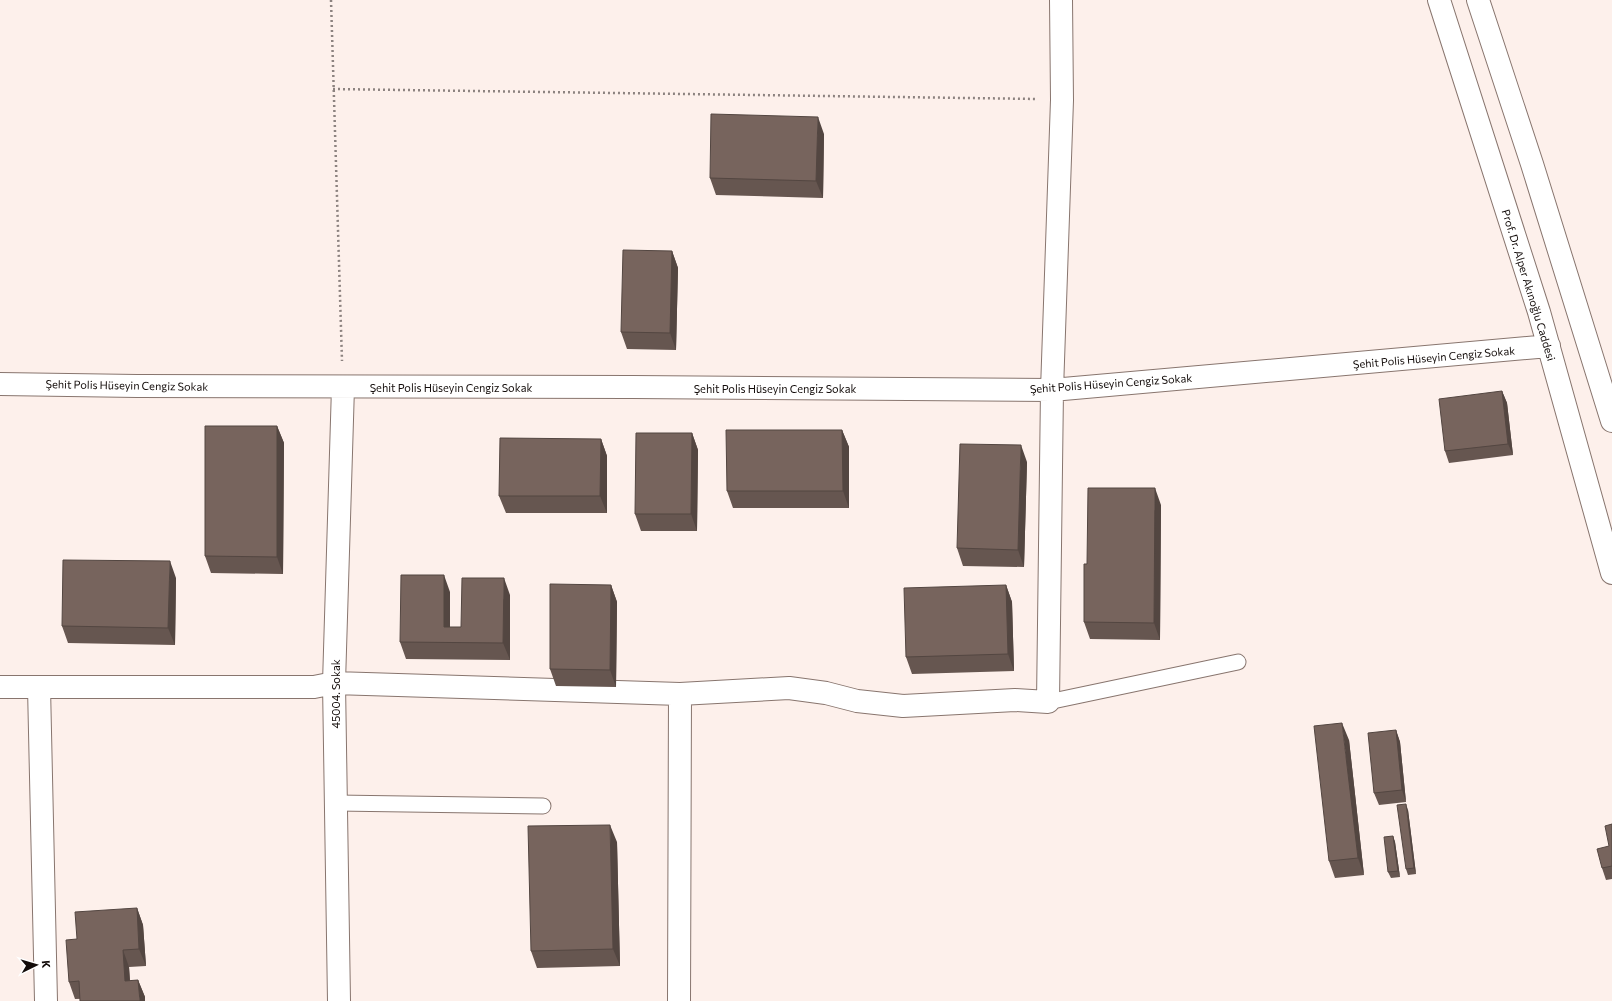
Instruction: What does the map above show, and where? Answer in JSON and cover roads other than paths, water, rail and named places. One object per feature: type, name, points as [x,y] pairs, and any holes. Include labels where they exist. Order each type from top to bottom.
[{"type":"street","points":[[0,687],[314,687],[334,683],[680,694],[789,688],[826,693],[857,701],[903,706],[1015,700],[1048,702],[1052,390],[1062,100],[1062,0]]},
{"type":"street","name":"Prof. Dr. Alper Akınoğlu Caddesi","points":[[1439,0],[1539,312],[1612,573]]},
{"type":"street","points":[[1478,0],[1534,171],[1612,421]]},
{"type":"street","name":"Şehit Polis Hüseyin Cengiz Sokak","points":[[0,384],[136,386],[1052,390],[1549,346]]},
{"type":"street","name":"45004. Sokak","points":[[339,1001],[334,683],[343,387]]},
{"type":"street","points":[[38,687],[46,1001]]},
{"type":"street","points":[[679,1001],[680,694]]},
{"type":"lane","points":[[1048,702],[1238,662]]},
{"type":"lane","points":[[336,803],[543,806]]}]
